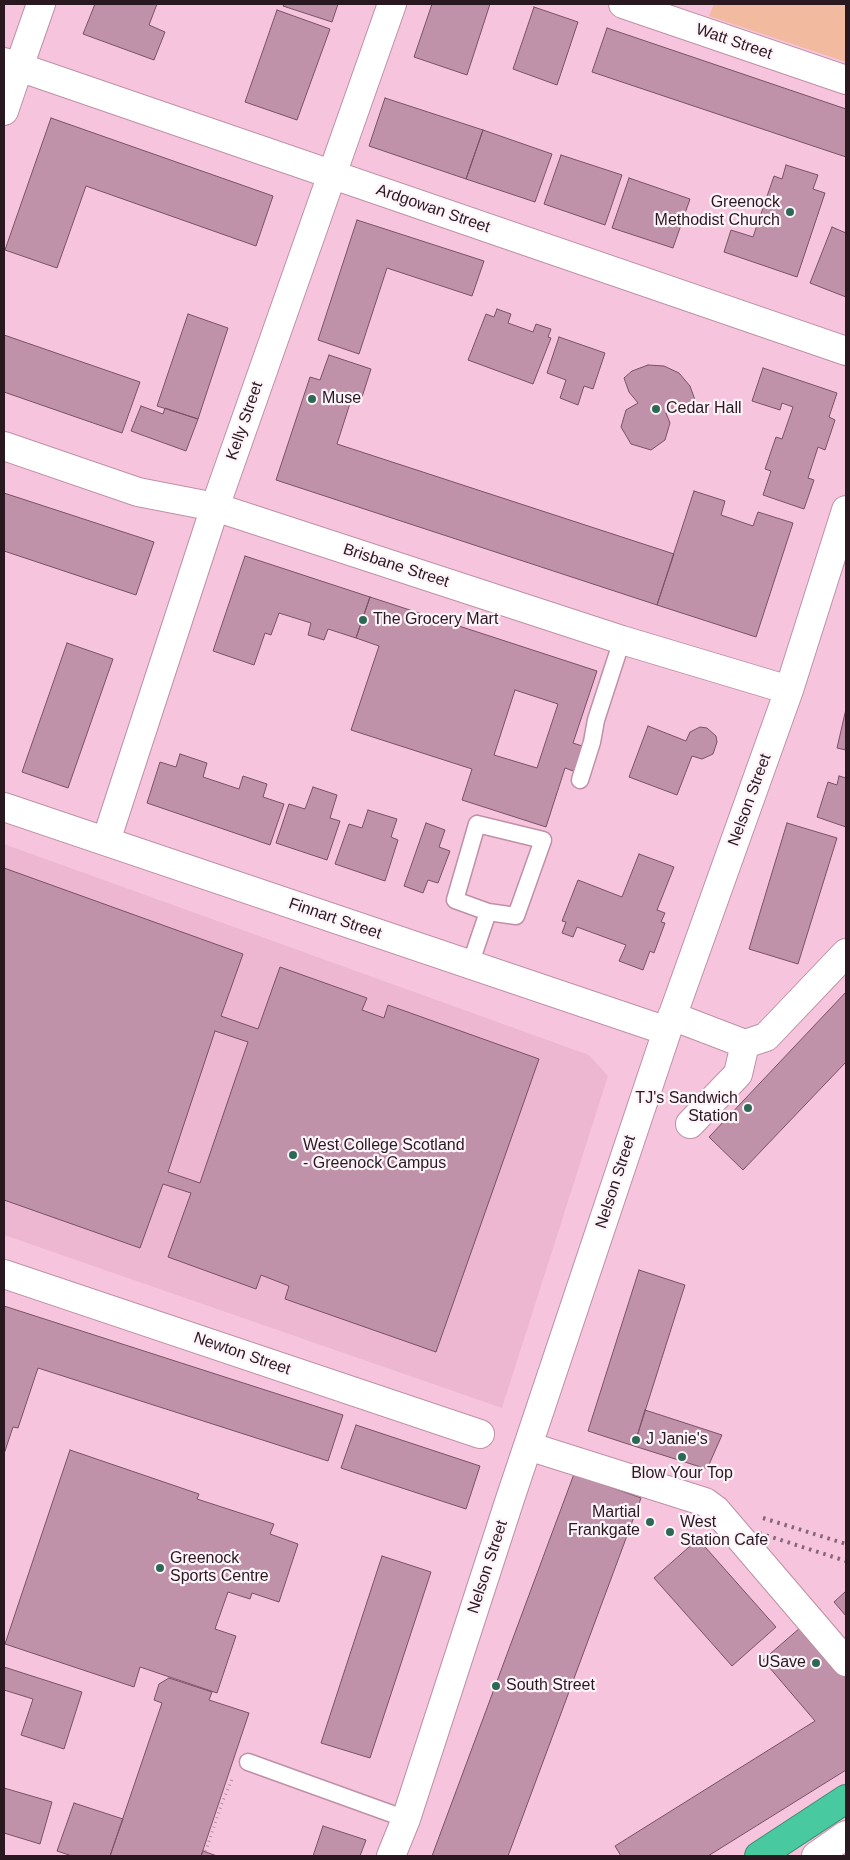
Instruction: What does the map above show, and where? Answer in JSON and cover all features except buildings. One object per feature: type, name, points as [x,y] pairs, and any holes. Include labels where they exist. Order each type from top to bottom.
[{"type":"highway","points":[[759,1856],[840,1809]]},
{"type":"street","points":[[4,111],[11,64],[41,4]]},
{"type":"street","name":"Kelly Street","points":[[106,841],[215,507],[392,4]]},
{"type":"street","name":"Watt Street","points":[[622,4],[846,80]]},
{"type":"street","name":"Ardgowan Street","points":[[11,64],[846,351]]},
{"type":"street","name":"Brisbane Street","points":[[4,446],[138,492],[215,507],[622,640],[789,690]]},
{"type":"street","name":"Nelson Street","points":[[392,1856],[406,1819],[669,1024],[789,690],[846,510]]},
{"type":"street","name":"Finnart Street","points":[[4,807],[470,965],[669,1024],[745,1044]]},
{"type":"street","points":[[690,1124],[738,1074],[745,1044],[766,1037],[846,952]]},
{"type":"street","name":"Newton Street","points":[[4,1274],[480,1434]]},
{"type":"street","points":[[528,1446],[705,1502],[716,1510],[846,1662]]},
{"type":"street","points":[[816,1856],[846,1835]]},
{"type":"lane","points":[[580,780],[592,742],[596,720],[622,640]]},
{"type":"lane","points":[[478,824],[543,840],[516,916],[488,912],[455,900],[478,824]]},
{"type":"lane","points":[[470,965],[488,912]]},
{"type":"lane","points":[[248,1762],[406,1819]]},
{"type":"path","points":[[204,1856],[222,1803],[238,1765],[248,1762]]},
{"type":"shaded area","points":[[714,4],[846,4],[846,62],[709,16]]},
{"type":"shaded area","name":"West College Scotland - Greenock Campus","points":[[4,844],[589,1055],[608,1076],[502,1408],[4,1235]]},
{"type":"railway","points":[[763,1518],[846,1544]]},
{"type":"railway","points":[[759,1533],[846,1561]]},
{"type":"place","name":"Greenock Methodist Church","points":[[790,212]]},
{"type":"place","name":"Muse","points":[[312,399]]},
{"type":"place","name":"Cedar Hall","points":[[656,409]]},
{"type":"place","name":"The Grocery Mart","points":[[363,620]]},
{"type":"place","name":"TJ's Sandwich Station","points":[[748,1108]]},
{"type":"place","name":"West College Scotland - Greenock Campus","points":[[293,1155]]},
{"type":"place","name":"J Janie's","points":[[636,1440]]},
{"type":"place","name":"Blow Your Top","points":[[682,1457]]},
{"type":"place","name":"Martial Frankgate","points":[[650,1522]]},
{"type":"place","name":"West Station Cafe","points":[[670,1532]]},
{"type":"place","name":"Greenock Sports Centre","points":[[160,1568]]},
{"type":"place","name":"USave","points":[[816,1663]]},
{"type":"place","name":"South Street","points":[[496,1686]]}]
